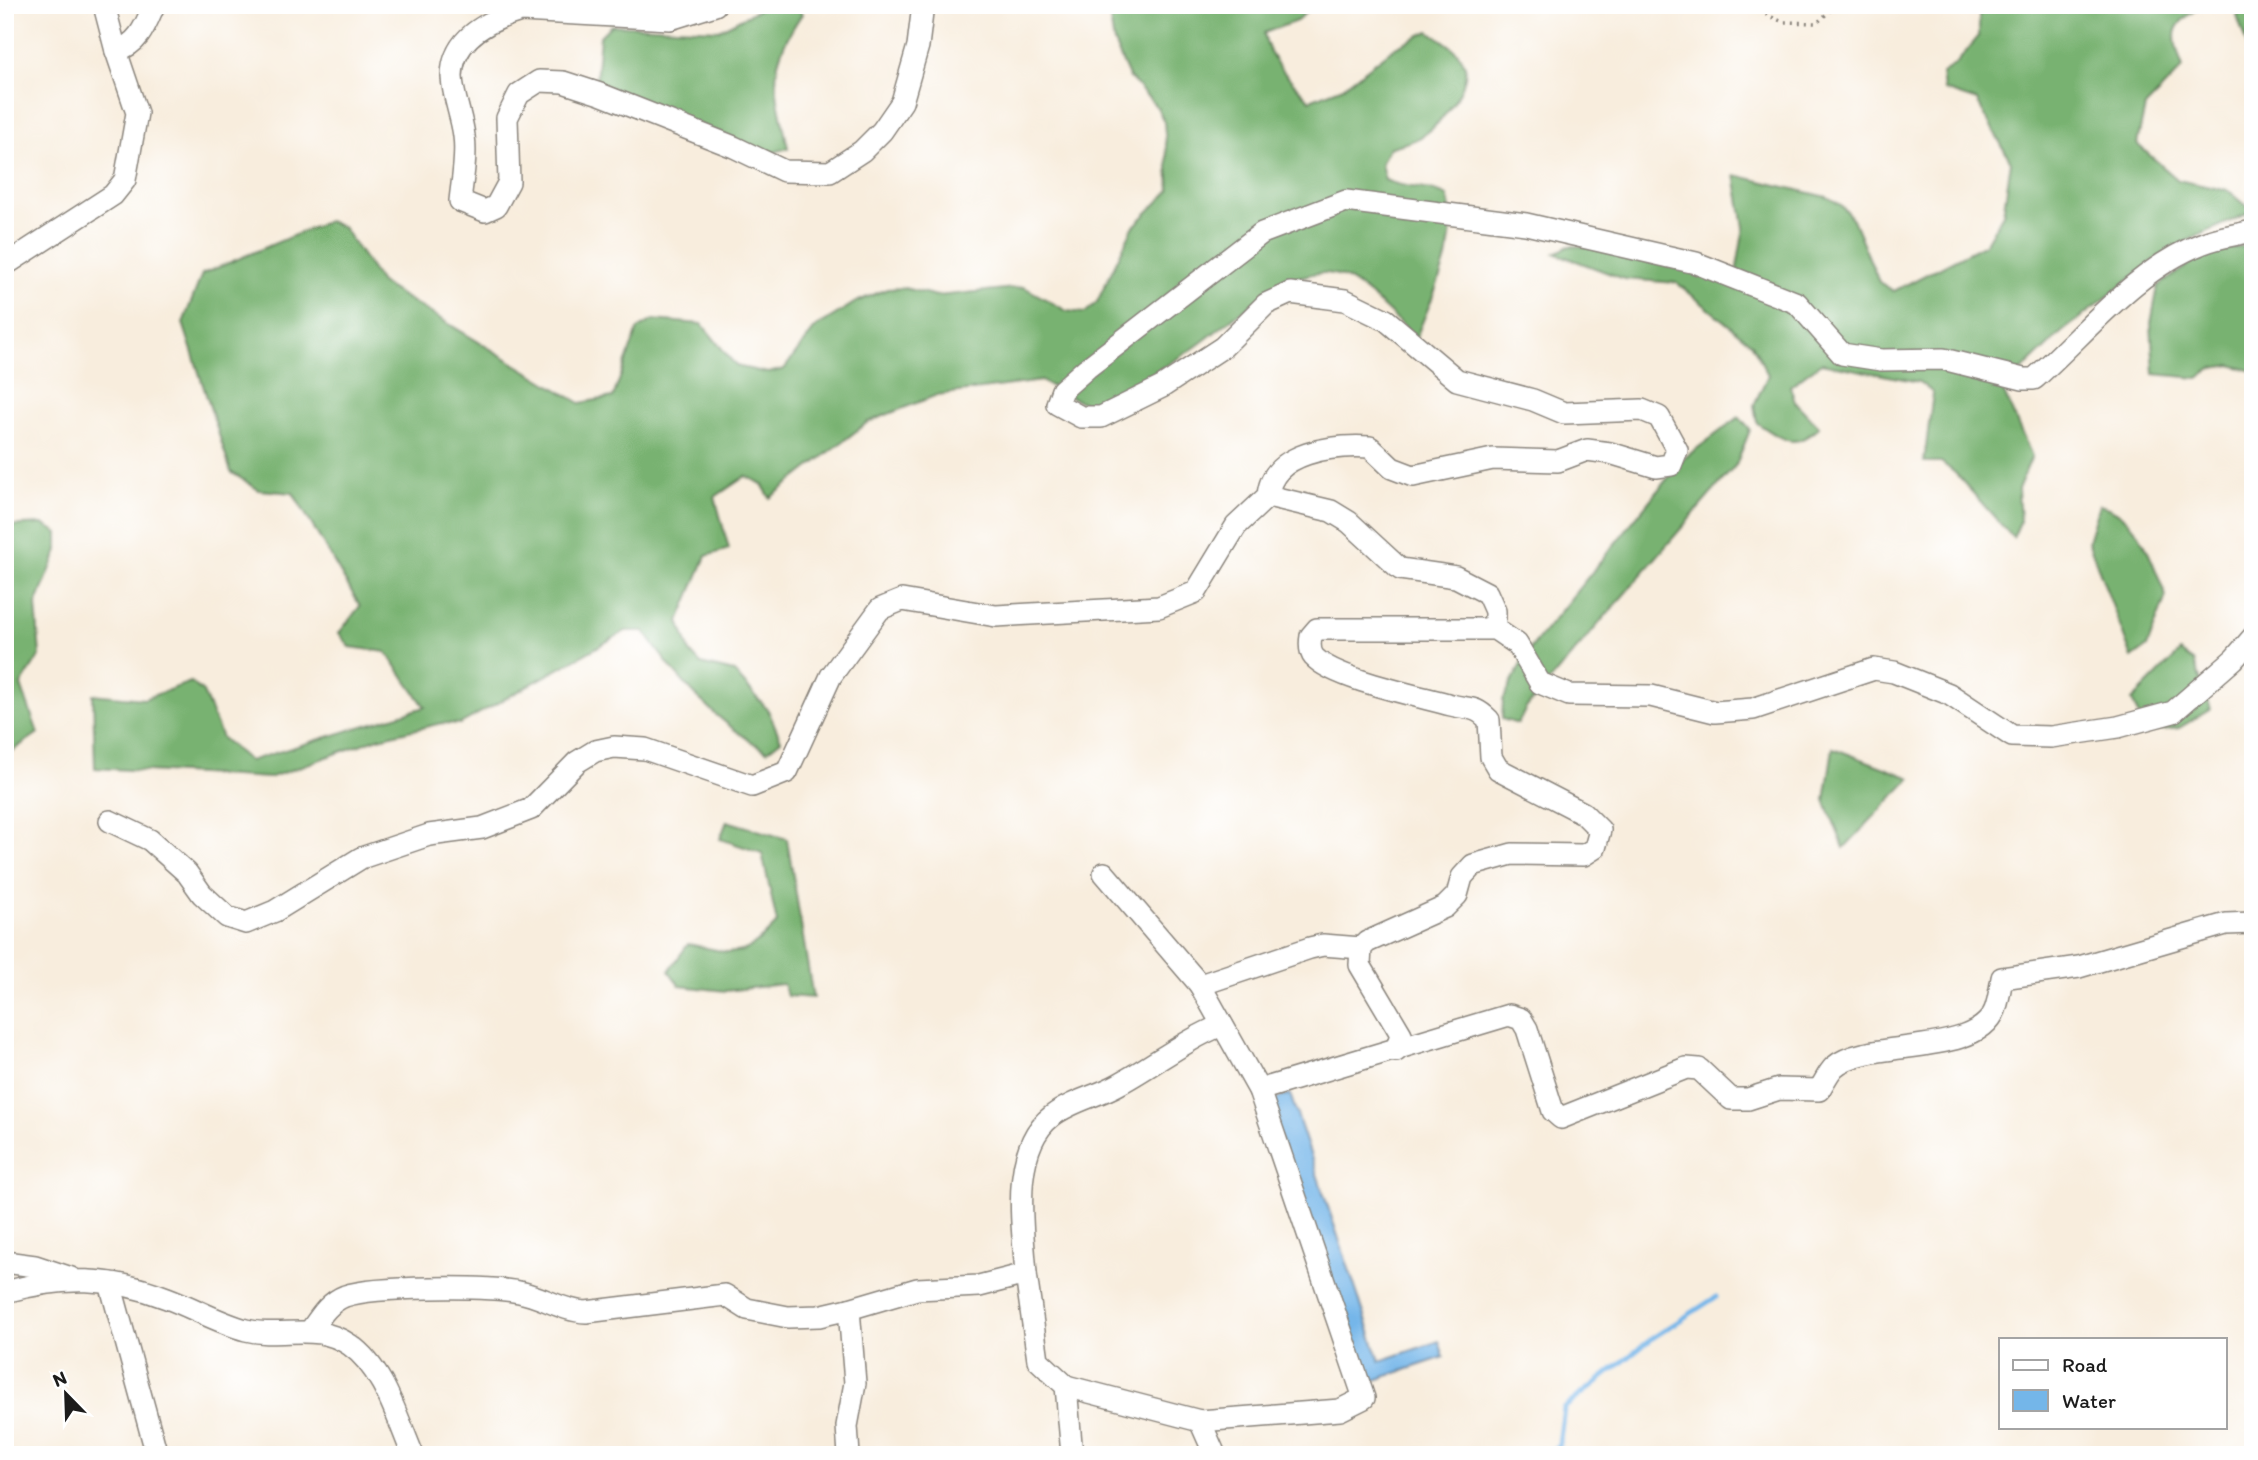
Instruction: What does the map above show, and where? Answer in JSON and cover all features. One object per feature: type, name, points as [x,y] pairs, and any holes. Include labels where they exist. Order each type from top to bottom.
[{"type":"street","points":[[5,265],[113,195],[125,180],[137,113],[104,5]]},
{"type":"street","points":[[116,51],[127,47],[140,35],[154,5]]},
{"type":"street","points":[[715,5],[670,19],[521,11],[475,29],[457,56],[452,77],[465,139],[460,201],[485,211],[496,206],[509,181],[507,118],[519,94],[539,81],[563,82],[600,93],[734,146],[784,171],[831,172],[862,151],[882,131],[902,102],[918,46],[923,5]]},
{"type":"street","points":[[110,821],[150,840],[187,873],[202,894],[227,917],[246,923],[275,911],[361,858],[429,835],[482,828],[531,809],[578,762],[595,751],[614,747],[645,749],[752,786],[787,772],[831,676],[880,610],[902,600],[996,616],[1159,607],[1196,593],[1236,526],[1268,496],[1269,482],[1277,468],[1291,461],[1342,445],[1370,447],[1392,468],[1413,476],[1493,458],[1558,461],[1587,450],[1610,453],[1656,467],[1671,465],[1677,450],[1659,417],[1642,410],[1564,413],[1533,400],[1457,380],[1386,320],[1345,300],[1290,293],[1266,304],[1223,347],[1162,387],[1101,416],[1081,416],[1057,404],[1062,390],[1087,368],[1262,233],[1346,201],[1526,224],[1654,251],[1696,263],[1797,303],[1842,354],[1881,360],[1943,359],[2023,379],[2034,379],[2098,316],[2180,254],[2202,243],[2253,231]]},
{"type":"street","points":[[1268,496],[1331,511],[1349,522],[1400,569],[1456,577],[1488,593],[1495,611],[1495,629]]},
{"type":"street","points":[[1200,985],[1323,945],[1361,948],[1379,936],[1445,907],[1457,895],[1462,877],[1473,865],[1512,854],[1584,855],[1595,848],[1600,830],[1583,813],[1498,769],[1491,757],[1489,720],[1476,708],[1455,706],[1351,678],[1314,657],[1310,650],[1311,636],[1317,629],[1495,629],[1517,644],[1540,683],[1569,695],[1651,696],[1714,712],[1753,709],[1874,669],[1895,672],[1950,694],[2012,736],[2051,737],[2118,727],[2173,712],[2234,659],[2253,637]]},
{"type":"street","points":[[1104,873],[1200,985],[1259,1090],[1364,1398],[1340,1410],[1200,1421],[1066,1386],[1038,1360],[1026,1274],[1020,1192],[1029,1147],[1044,1124],[1059,1112],[1122,1082],[1202,1033],[1222,1025]]},
{"type":"street","points":[[1259,1090],[1514,1015],[1521,1018],[1527,1029],[1553,1111],[1561,1118],[1686,1068],[1699,1069],[1731,1099],[1748,1099],[1779,1089],[1819,1090],[1835,1067],[1857,1056],[1956,1040],[1975,1030],[1994,1013],[2002,978],[2079,967],[2226,924],[2253,923]]},
{"type":"street","points":[[1361,948],[1360,965],[1401,1034],[1396,1051]]},
{"type":"street","points":[[5,1262],[49,1269],[73,1279],[110,1283],[168,1298],[247,1331],[311,1330],[338,1338],[362,1356],[386,1391],[413,1455]]},
{"type":"street","points":[[311,1330],[336,1301],[346,1296],[379,1291],[517,1291],[575,1311],[586,1312],[725,1295],[747,1309],[788,1317],[819,1316],[917,1289],[979,1286],[1026,1274]]},
{"type":"street","points":[[5,1292],[73,1279]]},
{"type":"street","points":[[110,1283],[157,1455]]},
{"type":"street","points":[[849,1309],[855,1383],[847,1426],[849,1455]]},
{"type":"street","points":[[1066,1386],[1072,1455]]},
{"type":"street","points":[[1200,1421],[1215,1455]]},
{"type":"path","points":[[1732,5],[1799,24],[1816,23],[1836,5]]},
{"type":"green space","points":[[767,5],[796,5],[802,14],[782,50],[776,79],[788,148],[769,154],[596,82],[600,36],[611,25],[719,30]]},
{"type":"green space","points":[[1108,5],[1314,5],[1297,21],[1264,33],[1275,61],[1310,100],[1343,87],[1395,47],[1429,31],[1458,53],[1466,72],[1454,102],[1439,122],[1424,135],[1389,148],[1381,164],[1385,180],[1447,196],[1451,213],[1451,231],[1443,268],[1416,338],[1357,285],[1337,275],[1319,273],[1300,277],[1261,297],[1182,356],[1141,380],[1098,400],[1085,404],[1041,381],[937,395],[868,422],[770,498],[762,484],[746,476],[715,497],[729,549],[706,556],[679,621],[690,652],[701,664],[734,672],[768,710],[781,740],[767,751],[715,714],[669,666],[644,631],[626,631],[460,724],[442,723],[379,738],[269,778],[95,768],[93,694],[144,699],[191,682],[203,692],[222,738],[249,761],[425,707],[386,652],[350,647],[339,633],[360,606],[293,493],[259,490],[231,472],[183,323],[202,274],[328,221],[343,227],[381,283],[580,403],[613,397],[638,329],[653,320],[702,324],[736,366],[768,373],[784,369],[816,327],[856,302],[887,289],[904,288],[937,296],[1024,287],[1067,311],[1085,313],[1097,302],[1133,227],[1170,190],[1164,122],[1157,107],[1129,77],[1114,43]]},
{"type":"green space","points":[[1979,5],[2203,5],[2184,19],[2176,31],[2176,46],[2183,68],[2145,107],[2137,144],[2178,180],[2229,191],[2253,211],[2169,249],[2062,332],[2002,389],[2032,456],[2018,489],[2020,522],[2013,538],[1955,473],[1941,462],[1924,462],[1933,393],[1919,382],[1821,363],[1790,386],[1795,402],[1819,427],[1802,439],[1795,441],[1781,438],[1757,423],[1754,405],[1768,375],[1752,344],[1677,283],[1624,279],[1555,253],[1569,246],[1603,247],[1735,279],[1744,227],[1735,175],[1827,197],[1841,205],[1853,219],[1879,282],[1894,291],[1985,244],[2003,214],[2011,162],[1977,101],[1944,90],[1942,73],[1956,64],[1979,36]]},
{"type":"green space","points":[[2243,5],[2253,5],[2253,62],[2237,16]]},
{"type":"green space","points":[[2253,244],[2253,371],[2231,365],[2213,368],[2198,378],[2154,374],[2151,323],[2158,286],[2203,255]]},
{"type":"green space","points":[[1739,417],[1750,430],[1736,465],[1526,708],[1518,724],[1502,719],[1503,700],[1526,654],[1683,459]]},
{"type":"green space","points":[[2099,505],[2125,518],[2135,529],[2143,541],[2166,596],[2147,647],[2132,658],[2088,541]]},
{"type":"green space","points":[[43,524],[58,533],[58,550],[36,605],[40,655],[21,685],[38,733],[5,756],[5,526]]},
{"type":"green space","points":[[2180,652],[2194,662],[2211,709],[2179,728],[2145,732],[2132,700]]},
{"type":"green space","points":[[1833,748],[1911,778],[1844,848],[1825,800]]},
{"type":"green space","points":[[727,821],[787,839],[813,998],[787,996],[783,984],[726,991],[680,986],[669,971],[688,944],[738,952],[755,944],[777,923],[762,853],[720,839]]},
{"type":"water","points":[[1290,1094],[1380,1361],[1439,1341],[1444,1357],[1363,1384],[1268,1102]]},
{"type":"waterway","points":[[1548,1455],[1559,1445],[1564,1408],[1654,1337],[1716,1297]]}]
